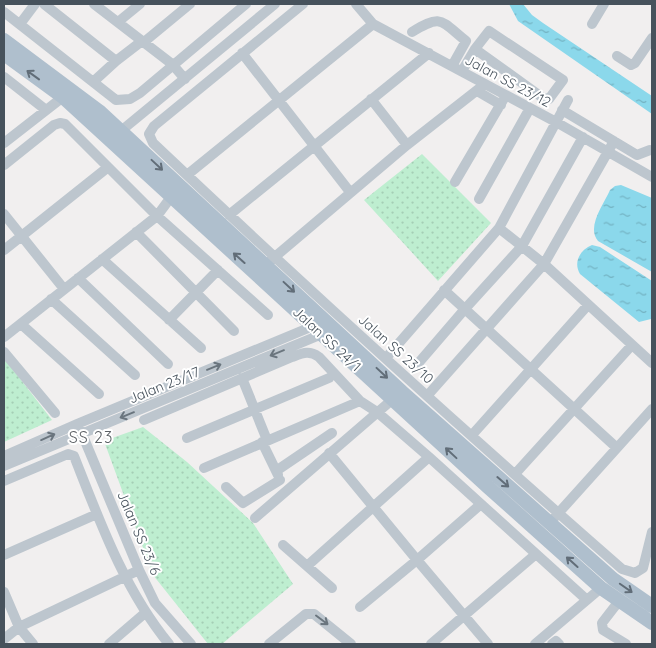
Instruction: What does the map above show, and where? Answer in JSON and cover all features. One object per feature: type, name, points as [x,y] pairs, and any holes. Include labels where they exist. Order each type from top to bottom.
[{"type":"main road","name":"Jalan SS 24/1","points":[[4,40],[99,112],[270,261],[324,327],[393,399],[488,488],[601,588],[652,623]]},
{"type":"main road","name":"Jalan SS 24/1","points":[[4,54],[63,97],[171,197],[554,518],[613,579],[652,606]]},
{"type":"street","points":[[20,24],[35,4]]},
{"type":"street","points":[[44,4],[116,61]]},
{"type":"street","points":[[94,4],[172,64],[184,79]]},
{"type":"street","points":[[118,22],[140,4]]},
{"type":"street","points":[[93,82],[116,61],[190,4]]},
{"type":"street","points":[[4,12],[116,100],[130,99],[246,4]]},
{"type":"street","points":[[110,141],[275,4]]},
{"type":"street","points":[[303,4],[242,53],[350,192]]},
{"type":"street","name":"Jalan SS 23/12","points":[[356,4],[373,24],[462,71],[481,88],[503,100],[530,108],[652,177]]},
{"type":"street","points":[[592,24],[604,4]]},
{"type":"street","points":[[412,32],[433,21],[440,21],[466,41],[452,66]]},
{"type":"street","points":[[187,175],[373,24]]},
{"type":"street","points":[[462,71],[475,49],[486,33],[492,32],[564,80],[549,99],[543,98],[475,49]]},
{"type":"street","points":[[617,56],[631,65],[635,63],[652,38]]},
{"type":"street","name":"Jalan SS 23/10","points":[[242,53],[154,126],[149,134],[152,143],[229,215],[270,261],[386,358],[472,435],[515,474],[554,518],[622,568],[635,573],[643,568],[652,532]]},
{"type":"street","points":[[229,215],[429,53]]},
{"type":"street","points":[[4,77],[46,110]]},
{"type":"street","points":[[270,261],[407,145],[481,88]]},
{"type":"street","points":[[4,143],[63,97]]},
{"type":"street","points":[[371,100],[407,145]]},
{"type":"street","points":[[455,182],[503,100]]},
{"type":"street","points":[[386,358],[499,228],[568,100]]},
{"type":"street","points":[[479,199],[530,108]]},
{"type":"street","points":[[562,110],[637,155],[650,150]]},
{"type":"street","points":[[4,165],[54,125],[65,124],[157,216],[268,315]]},
{"type":"street","points":[[415,367],[522,246],[582,137]]},
{"type":"street","points":[[427,396],[544,264],[614,141]]},
{"type":"street","points":[[4,250],[108,168]]},
{"type":"street","points":[[4,337],[157,216],[171,197]]},
{"type":"street","points":[[4,214],[64,289]]},
{"type":"street","points":[[499,228],[544,264],[652,363]]},
{"type":"street","points":[[136,232],[234,331]]},
{"type":"street","points":[[102,260],[201,348]]},
{"type":"street","points":[[169,320],[218,270]]},
{"type":"street","points":[[78,278],[168,364]]},
{"type":"street","points":[[444,290],[618,448]]},
{"type":"street","points":[[51,299],[135,375]]},
{"type":"street","points":[[472,435],[588,305]]},
{"type":"street","points":[[21,324],[99,394]]},
{"type":"street","name":"Jalan 23/17","points":[[4,456],[80,428],[324,327]]},
{"type":"street","points":[[515,474],[632,345]]},
{"type":"street","points":[[4,352],[55,413]]},
{"type":"street","points":[[144,420],[308,352],[319,357],[360,400],[377,412],[429,457],[587,600]]},
{"type":"street","points":[[242,378],[285,493]]},
{"type":"street","points":[[187,438],[329,378]]},
{"type":"street","points":[[255,518],[393,399]]},
{"type":"street","points":[[204,468],[360,400]]},
{"type":"street","points":[[554,518],[652,409]]},
{"type":"street","name":"Jalan 23/17","points":[[4,466],[80,428]]},
{"type":"street","name":"Jalan SS 23/6","points":[[80,428],[139,570],[155,603],[191,644]]},
{"type":"street","points":[[226,488],[243,502],[332,433]]},
{"type":"street","points":[[329,453],[416,560],[488,644]]},
{"type":"street","points":[[4,481],[68,454],[74,456],[125,577],[145,613],[169,644]]},
{"type":"street","points":[[307,566],[429,457]]},
{"type":"street","points":[[360,607],[481,504]]},
{"type":"street","points":[[4,555],[97,514]]},
{"type":"street","points":[[283,545],[332,588]]},
{"type":"street","points":[[431,644],[536,554]]},
{"type":"street","points":[[4,639],[19,627],[139,570]]},
{"type":"street","points":[[535,644],[601,588]]},
{"type":"street","points":[[4,592],[19,627],[34,644]]},
{"type":"street","points":[[619,601],[602,623],[603,630],[626,644]]},
{"type":"street","points":[[109,644],[145,613]]},
{"type":"street","points":[[269,644],[306,614],[314,614],[335,629],[351,644]]},
{"type":"street","points":[[552,644],[556,641],[559,644]]},
{"type":"green space","points":[[422,154],[491,223],[438,281],[364,200]]},
{"type":"green space","points":[[4,358],[52,420],[4,442]]},
{"type":"green space","points":[[143,427],[187,462],[253,523],[293,584],[222,644],[208,644],[153,575],[104,441]]},
{"type":"water","points":[[509,4],[523,4],[532,15],[543,23],[652,96],[652,114],[518,21]]},
{"type":"water","points":[[621,185],[652,198],[652,272],[598,241],[595,235],[594,229],[597,215],[610,190],[615,186]]},
{"type":"water","points":[[592,245],[600,247],[652,281],[651,319],[639,322],[580,274],[577,265],[579,257],[584,250]]},
{"type":"district","name":"SS 23","points":[[91,437]]}]
